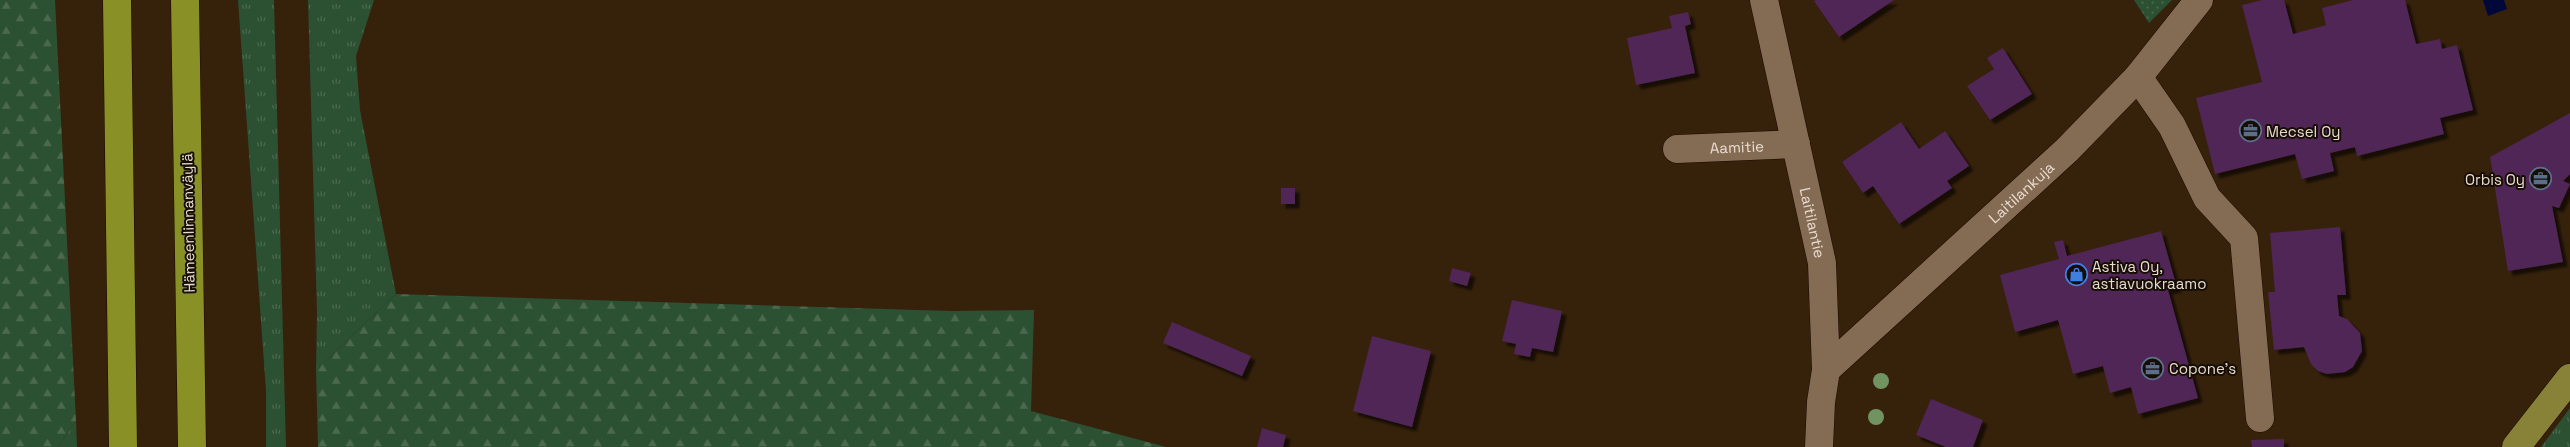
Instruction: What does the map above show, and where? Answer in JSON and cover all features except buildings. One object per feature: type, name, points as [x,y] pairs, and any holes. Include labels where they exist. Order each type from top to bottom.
[{"type":"highway","points":[[117,0],[123,447]]},
{"type":"highway","name":"Hämeenlinnanväylä","points":[[185,0],[192,447]]},
{"type":"main road","points":[[2516,447],[2570,378]]},
{"type":"street","name":"Laitilantie","points":[[1764,0],[1822,263],[1826,370],[1821,402],[1820,447]]},
{"type":"street","name":"Laitilankuja","points":[[1826,370],[2067,150],[2138,77],[2199,0]]},
{"type":"street","points":[[2138,77],[2172,126],[2207,198],[2244,238],[2260,418]]},
{"type":"street","name":"Aamitie","points":[[1677,149],[1796,144]]},
{"type":"green space","points":[[0,0],[55,0],[76,421],[58,447],[0,447]]},
{"type":"green space","points":[[238,0],[274,0],[286,447],[266,447],[266,391]]},
{"type":"green space","points":[[308,0],[374,0],[356,56],[360,110],[396,294],[316,370],[317,312]]},
{"type":"green space","points":[[2134,0],[2172,0],[2149,23]]},
{"type":"green space","points":[[396,294],[951,311],[1034,310],[1031,411],[1166,447],[318,447],[316,370]]},
{"type":"green space","points":[[2570,408],[2570,447],[2541,447]]},
{"type":"green space","points":[[76,421],[77,447],[58,447]]},
{"type":"shaded area","points":[[2483,0],[2504,0],[2507,9],[2488,16]]},
{"type":"place","name":"Mecsel Oy","points":[[2250,131]]},
{"type":"place","name":"Orbis Oy","points":[[2541,179]]},
{"type":"place","name":"Astiva Oy, astiavuokraamo","points":[[2076,275]]},
{"type":"place","name":"Copone's","points":[[2153,368]]}]
